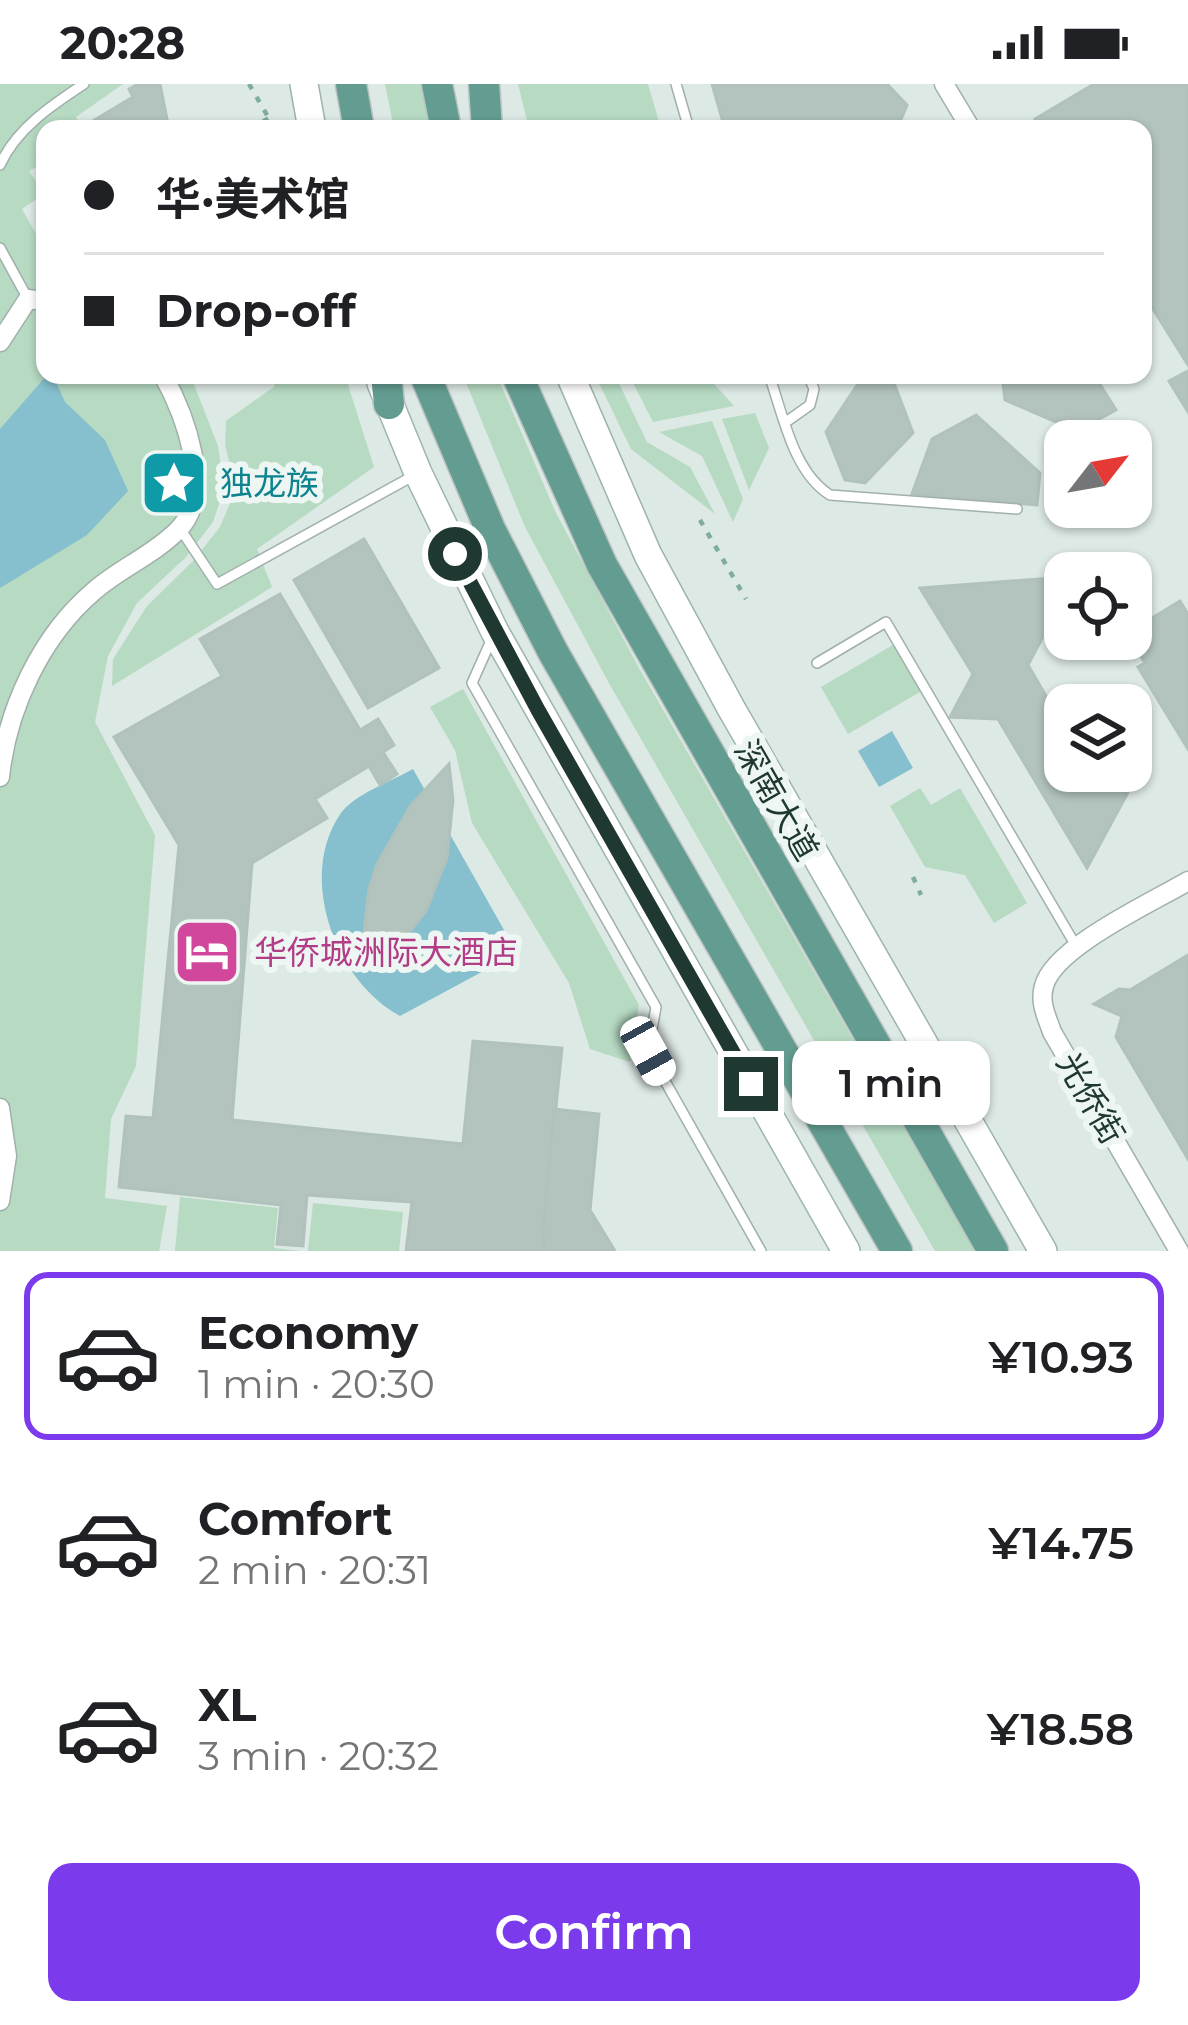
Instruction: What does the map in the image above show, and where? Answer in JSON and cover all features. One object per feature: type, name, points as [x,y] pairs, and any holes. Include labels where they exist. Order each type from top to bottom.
[{"type":"main road","points":[[304,84],[310,120]]},
{"type":"main road","points":[[351,84],[357,120]]},
{"type":"main road","points":[[437,84],[444,120]]},
{"type":"main road","points":[[484,84],[490,120]]},
{"type":"main road","points":[[429,384],[490,530],[553,652],[897,1251]]},
{"type":"main road","name":"深南大道","points":[[521,384],[602,565],[993,1251]]},
{"type":"main road","points":[[574,384],[647,555],[1043,1251]]},
{"type":"main road","points":[[384,385],[418,473],[495,632],[846,1251]]},
{"type":"street","points":[[944,84],[966,120]]},
{"type":"street","points":[[0,342],[36,300]]},
{"type":"street","points":[[0,777],[3,745],[21,693],[56,631],[93,592],[181,529],[196,468],[184,414],[168,384]]},
{"type":"street","points":[[1076,948],[1188,881]]},
{"type":"street","name":"光侨街","points":[[1076,948],[1044,983],[1042,1006],[1052,1032],[1179,1251]]},
{"type":"street","points":[[0,1108],[7,1156],[0,1201]]},
{"type":"lane","points":[[0,165],[7,149],[31,123],[84,84]]},
{"type":"lane","points":[[676,84],[686,120]]},
{"type":"lane","points":[[0,248],[36,300]]},
{"type":"lane","points":[[772,384],[810,477],[830,495],[1017,509]]},
{"type":"lane","points":[[786,422],[810,405],[812,384]]},
{"type":"lane","points":[[181,529],[217,584],[418,473]]},
{"type":"lane","points":[[817,663],[886,622],[1076,948]]},
{"type":"lane","points":[[495,632],[472,683],[656,1007],[648,1051],[760,1251]]},
{"type":"path","points":[[249,84],[269,118],[266,120]]},
{"type":"path","points":[[700,520],[746,599]]},
{"type":"path","points":[[914,877],[921,895]]},
{"type":"path","points":[[729,1091],[722,1095],[730,1109]]},
{"type":"green space","points":[[0,84],[123,84],[78,120],[36,120],[36,167],[29,171],[36,182],[36,199],[22,209],[36,234],[36,384],[194,384],[218,446],[224,489],[213,522],[186,557],[137,603],[108,656],[95,722],[155,835],[136,1066],[111,1119],[105,1198],[167,1206],[159,1251],[0,1251]]},
{"type":"green space","points":[[385,84],[422,84],[429,120],[392,120]]},
{"type":"green space","points":[[518,84],[648,84],[658,120],[527,120]]},
{"type":"green space","points":[[348,384],[374,467],[257,549],[272,587],[112,686],[113,659],[147,606],[220,527],[236,489],[225,445],[226,421],[275,386]]},
{"type":"green space","points":[[467,384],[501,384],[555,511],[639,668],[975,1251],[935,1251],[610,685],[525,527]]},
{"type":"green space","points":[[599,384],[619,384],[647,442],[690,467],[715,514],[631,449]]},
{"type":"green space","points":[[634,384],[714,384],[734,406],[653,422]]},
{"type":"green space","points":[[755,413],[769,448],[749,490],[722,419]]},
{"type":"green space","points":[[712,421],[743,499],[733,522],[702,456],[659,432]]},
{"type":"green space","points":[[898,642],[925,689],[848,734],[821,687]]},
{"type":"green space","points":[[463,689],[639,1005],[630,1062],[590,1049],[569,983],[472,823],[455,750],[430,707]]},
{"type":"green space","points":[[920,788],[931,805],[960,788],[1027,903],[994,923],[965,875],[925,867],[890,806]]},
{"type":"green space","points":[[180,1197],[278,1208],[274,1248],[301,1251],[175,1251]]},
{"type":"green space","points":[[313,1203],[403,1212],[399,1251],[308,1251]]},
{"type":"water","points":[[39,384],[57,384],[65,402],[105,440],[128,491],[87,535],[0,588],[0,429]]},
{"type":"water","points":[[892,731],[913,768],[879,787],[858,751]]},
{"type":"water","points":[[413,769],[517,953],[400,1016],[357,979],[341,954],[323,896],[322,867],[328,839],[347,806]]},
{"type":"building","points":[[160,84],[167,120],[94,120],[133,97],[129,89]]},
{"type":"building","points":[[712,84],[887,84],[907,105],[901,120],[722,120]]},
{"type":"building","points":[[1094,84],[1188,84],[1188,365],[1152,307],[1152,120],[1035,119]]},
{"type":"building","points":[[1188,371],[1188,412],[1169,381]]},
{"type":"building","points":[[858,384],[894,384],[913,433],[865,483],[845,480],[826,432]]},
{"type":"building","points":[[1003,384],[1100,384],[1116,410],[1097,420],[1051,420],[1005,400]]},
{"type":"building","points":[[976,415],[1040,473],[1037,505],[912,494],[932,439]]},
{"type":"building","points":[[364,539],[439,668],[368,708],[294,580]]},
{"type":"building","points":[[1044,579],[1044,635],[1028,665],[1044,693],[1044,792],[1128,792],[1087,868],[998,719],[950,717],[973,674],[920,588]]},
{"type":"building","name":"华侨城洲际大酒店","points":[[280,594],[360,730],[378,719],[394,745],[383,752],[397,774],[380,785],[369,766],[315,799],[327,818],[252,863],[232,1120],[463,1144],[473,1041],[562,1048],[545,1251],[406,1251],[412,1202],[307,1195],[303,1246],[277,1244],[281,1205],[119,1187],[126,1116],[153,1118],[179,845],[114,737],[222,676],[200,639]]},
{"type":"building","points":[[1180,601],[1188,614],[1188,749],[1138,667],[1143,660],[1152,660],[1152,618]]},
{"type":"building","points":[[449,764],[453,800],[447,858],[426,911],[393,953],[363,941],[369,889],[377,864],[411,805]]},
{"type":"building","points":[[1188,955],[1188,1159],[1116,1037],[1122,1016],[1094,1004],[1119,989],[1130,990]]},
{"type":"building","points":[[554,1109],[599,1114],[590,1210],[615,1251],[545,1251]]},
{"type":"place","name":"独龙族","points":[[174,483]]},
{"type":"place","name":"华侨城洲际大酒店","points":[[207,952]]},
{"type":"route","points":[[455,554],[538,710],[751,1084]]}]
